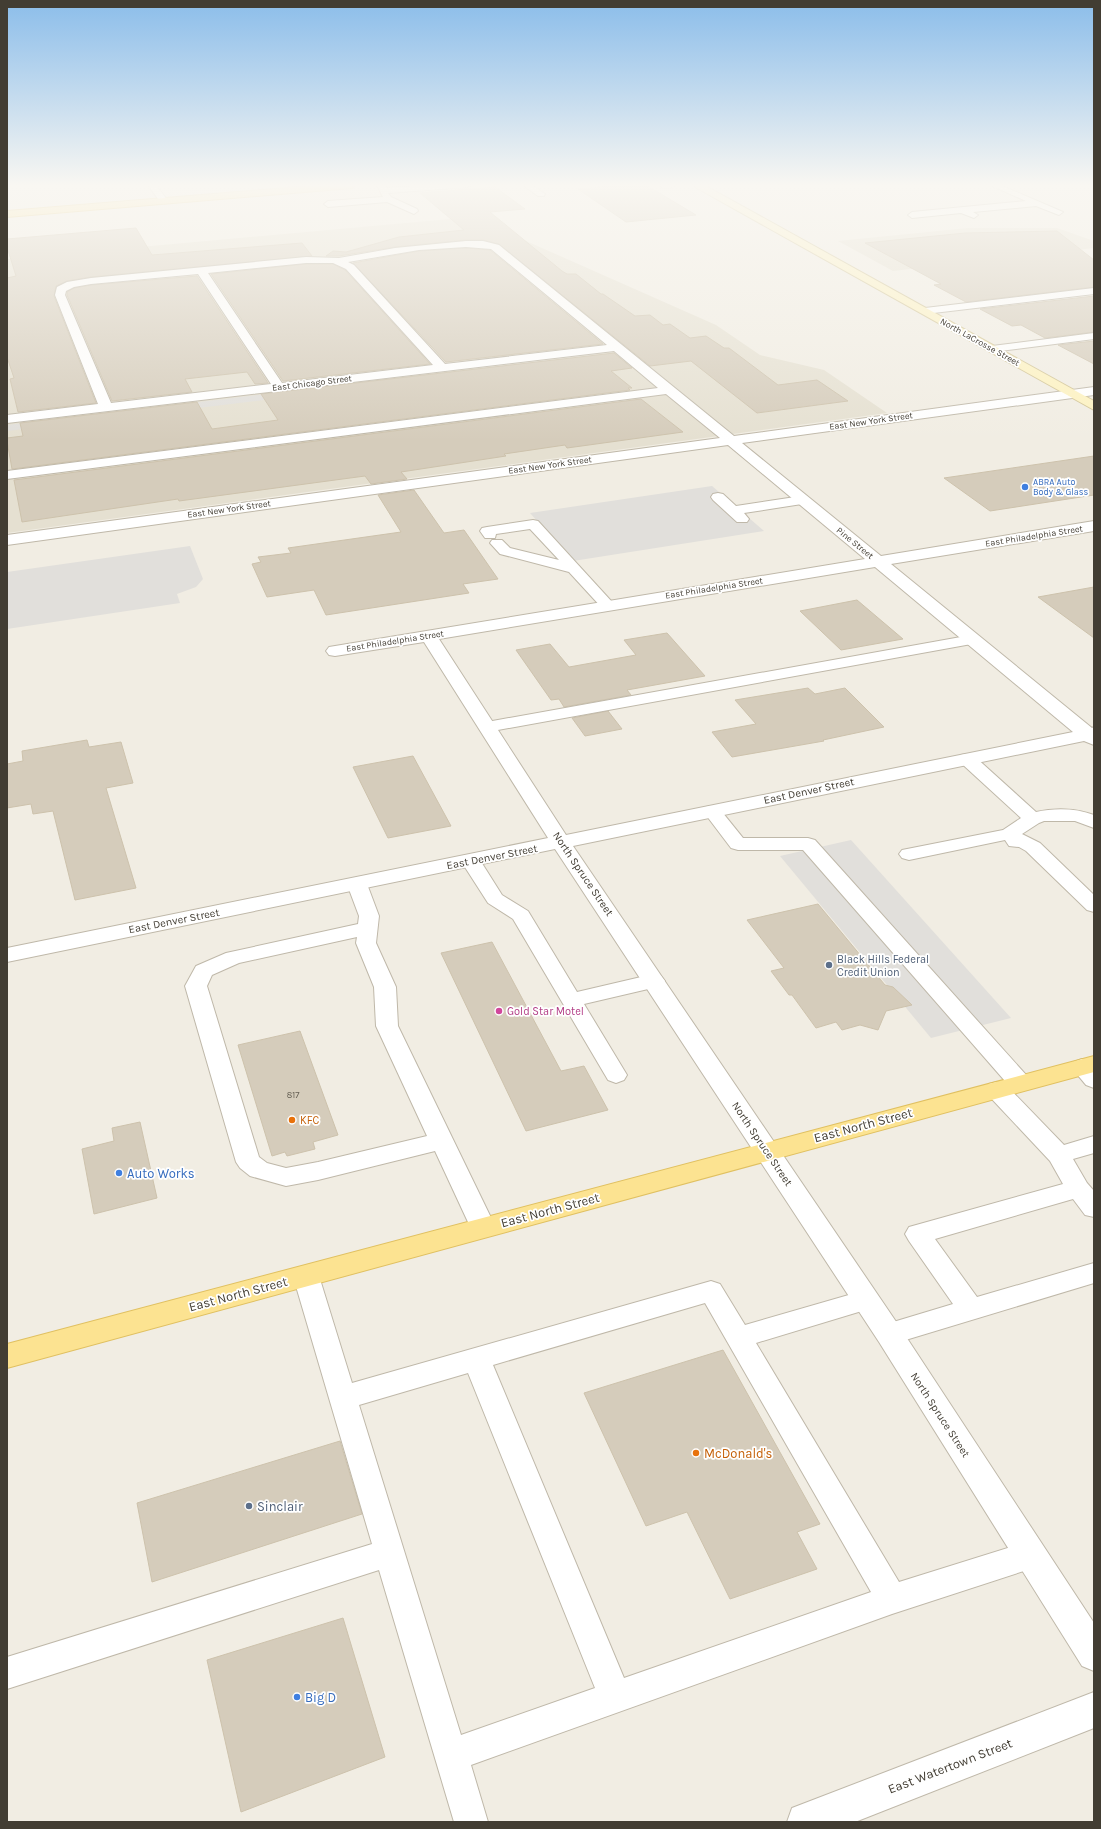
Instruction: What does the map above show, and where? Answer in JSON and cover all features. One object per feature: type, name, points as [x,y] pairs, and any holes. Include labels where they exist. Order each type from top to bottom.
[{"type":"main road","name":"North LaCrosse Street","points":[[852,270],[1094,406]]},
{"type":"main road","name":"East North Street","points":[[7,1356],[1009,1086],[1090,1070]]},
{"type":"street","name":"Pine Street","points":[[106,407],[60,295],[61,289],[71,284],[91,281],[197,270]]},
{"type":"street","points":[[201,270],[278,386]]},
{"type":"street","points":[[353,270],[441,367]]},
{"type":"street","name":"Pine Street","points":[[522,270],[972,640],[1092,736]]},
{"type":"street","points":[[925,311],[1094,291]]},
{"type":"street","name":"East Chicago Street","points":[[7,418],[616,347]]},
{"type":"street","points":[[7,475],[669,390]]},
{"type":"street","name":"East New York Street","points":[[7,540],[1094,391]]},
{"type":"street","name":"East Philadelphia Street","points":[[335,650],[1094,526]]},
{"type":"street","name":"North Spruce Street","points":[[428,635],[561,843],[889,1334],[1094,1654]]},
{"type":"street","name":"East Denver Street","points":[[7,955],[967,759],[1092,736]]},
{"type":"street","name":"East Watertown Street","points":[[806,1822],[1094,1710]]},
{"type":"lane","points":[[992,349],[1094,336]]},
{"type":"lane","points":[[718,497],[744,520]]},
{"type":"lane","points":[[733,510],[802,500]]},
{"type":"lane","points":[[575,569],[505,551],[487,531],[533,524],[575,569],[608,606]]},
{"type":"lane","points":[[521,554],[556,549]]},
{"type":"lane","points":[[487,728],[972,640]]},
{"type":"lane","points":[[967,759],[1032,819]]},
{"type":"lane","points":[[712,811],[738,844],[808,844],[1009,1086],[1059,1155],[1078,1189],[1094,1208]]},
{"type":"lane","points":[[909,854],[1009,834],[1032,819],[1043,816],[1077,815],[1094,822]]},
{"type":"lane","points":[[1009,834],[1032,847],[1094,906]]},
{"type":"lane","points":[[1009,834],[1042,870],[1094,917]]},
{"type":"lane","points":[[471,861],[495,899],[521,915],[616,1075]]},
{"type":"lane","points":[[357,884],[369,916],[366,943],[386,987],[387,1026],[483,1228]]},
{"type":"lane","points":[[368,928],[233,958],[203,971],[196,986],[248,1162],[259,1170],[286,1177],[318,1171],[441,1141]]},
{"type":"lane","points":[[571,1000],[654,981]]},
{"type":"lane","points":[[1059,1155],[1094,1144]]},
{"type":"lane","points":[[971,1309],[918,1234],[1078,1189]]},
{"type":"lane","points":[[889,1334],[1094,1273]]},
{"type":"lane","points":[[306,1276],[471,1822]]},
{"type":"lane","points":[[342,1398],[711,1291],[892,1599]]},
{"type":"lane","points":[[738,1338],[866,1300]]},
{"type":"lane","points":[[477,1360],[615,1696]]},
{"type":"lane","points":[[7,1673],[389,1553]]},
{"type":"lane","points":[[451,1755],[892,1599],[1030,1555]]},
{"type":"shaded area","points":[[7,270],[593,270],[716,325],[760,355],[824,370],[887,413],[7,533]]},
{"type":"shaded area","points":[[592,355],[597,360],[7,431],[7,425]]},
{"type":"shaded area","points":[[712,486],[764,531],[573,561],[530,513]]},
{"type":"shaded area","points":[[190,546],[203,579],[196,587],[177,594],[180,603],[7,629],[7,572]]},
{"type":"shaded area","points":[[851,840],[1011,1018],[931,1038],[780,856]]},
{"type":"building","points":[[14,270],[161,270],[91,277],[67,281],[56,286],[54,296],[96,403],[18,412],[10,379],[14,378],[7,357],[7,278],[16,276]]},
{"type":"building","points":[[246,270],[345,270],[430,364],[283,381],[211,274]]},
{"type":"building","points":[[360,270],[514,270],[603,344],[446,362]]},
{"type":"building","points":[[532,270],[561,270],[567,274],[576,274],[601,294],[635,316],[650,315],[663,325],[670,324],[690,338],[706,336],[724,348],[729,348],[778,385],[817,380],[848,401],[757,413],[691,361],[650,366]]},
{"type":"building","points":[[916,270],[1094,270],[1094,287],[966,302],[934,285],[941,284]]},
{"type":"building","points":[[197,276],[268,383],[255,384],[247,372],[185,379],[192,392],[112,401],[67,292],[74,288],[91,285]]},
{"type":"building","points":[[1094,296],[1094,332],[1045,338],[1021,325],[1012,326],[980,309]]},
{"type":"building","points":[[1094,341],[1094,364],[1058,345]]},
{"type":"building","points":[[614,353],[632,368],[611,371],[632,388],[628,388],[630,390],[12,469],[7,441],[7,438],[23,436],[20,423],[197,402],[212,429],[278,420],[261,394]]},
{"type":"building","points":[[641,399],[683,432],[567,448],[565,445],[504,454],[506,456],[401,472],[407,479],[371,484],[365,476],[179,501],[178,499],[22,522],[14,480]]},
{"type":"building","name":"ABRA Auto Body & Glass","points":[[1094,456],[1094,495],[990,511],[944,478]]},
{"type":"building","points":[[414,490],[444,533],[464,530],[498,579],[463,584],[469,593],[326,615],[314,590],[267,597],[252,564],[261,562],[258,557],[291,553],[288,548],[401,532],[378,495]]},
{"type":"building","points":[[1094,587],[1094,638],[1038,597]]},
{"type":"building","points":[[857,600],[903,639],[841,650],[800,611]]},
{"type":"building","points":[[667,633],[705,676],[627,690],[631,695],[564,707],[559,699],[551,700],[516,650],[550,644],[569,667],[636,655],[624,640]]},
{"type":"building","points":[[808,688],[815,694],[845,688],[884,727],[823,740],[824,741],[732,757],[712,732],[756,724],[735,700]]},
{"type":"building","points":[[608,711],[622,729],[585,736],[572,718]]},
{"type":"building","points":[[87,740],[89,747],[121,742],[133,783],[106,788],[136,888],[75,900],[53,811],[33,814],[31,804],[7,808],[7,764],[23,761],[22,751]]},
{"type":"building","points":[[413,756],[451,826],[388,838],[353,767]]},
{"type":"building","name":"Black Hills Federal Credit Union","points":[[818,904],[885,985],[893,987],[912,1005],[886,1011],[878,1030],[860,1025],[842,1030],[836,1022],[816,1028],[792,995],[789,995],[771,971],[784,968],[747,920]]},
{"type":"building","name":"Gold Star Motel","points":[[492,942],[561,1071],[584,1066],[608,1110],[526,1131],[441,953]]},
{"type":"building","points":[[300,1031],[338,1135],[313,1142],[315,1149],[287,1156],[285,1152],[272,1156],[238,1045]]},
{"type":"building","name":"Auto Works","points":[[140,1122],[157,1198],[94,1214],[82,1149],[114,1141],[112,1128]]},
{"type":"building","name":"McDonald's","points":[[723,1350],[820,1524],[797,1532],[817,1569],[730,1599],[687,1512],[646,1526],[584,1393]]},
{"type":"building","points":[[340,1441],[362,1514],[152,1582],[137,1503]]},
{"type":"building","points":[[343,1618],[385,1757],[241,1812],[207,1660]]},
{"type":"place","name":"ABRA Auto Body & Glass","points":[[1025,487]]},
{"type":"place","name":"Black Hills Federal Credit Union","points":[[829,965]]},
{"type":"place","name":"Gold Star Motel","points":[[499,1011]]},
{"type":"place","name":"KFC","points":[[292,1120]]},
{"type":"place","name":"Auto Works","points":[[119,1173]]},
{"type":"place","name":"McDonald's","points":[[696,1453]]},
{"type":"place","name":"Sinclair","points":[[249,1506]]},
{"type":"place","name":"Big D","points":[[297,1697]]}]
